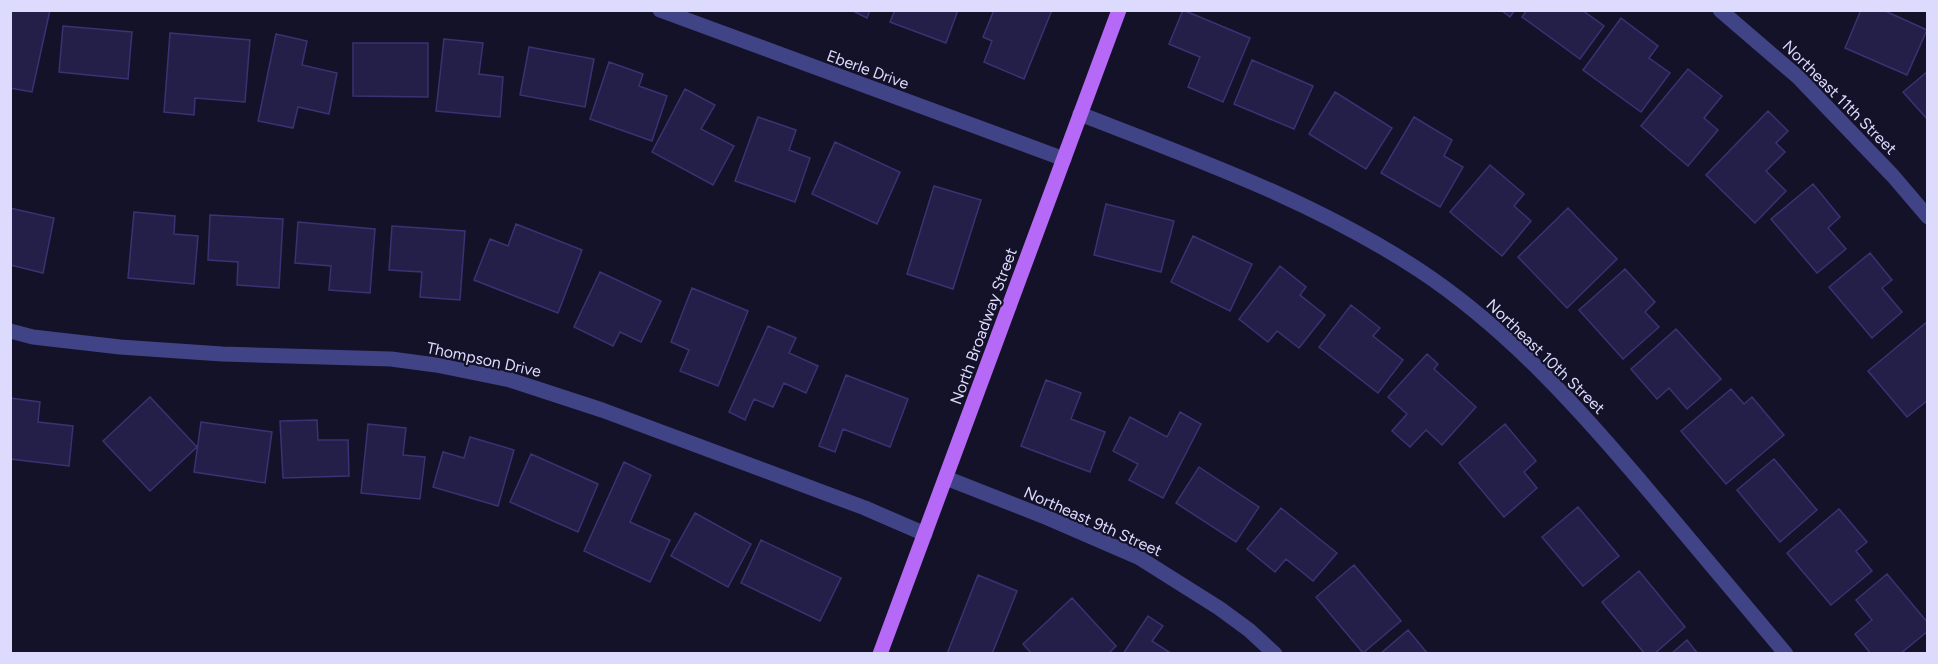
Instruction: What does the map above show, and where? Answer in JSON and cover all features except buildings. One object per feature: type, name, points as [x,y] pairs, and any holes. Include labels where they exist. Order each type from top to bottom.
[{"type":"main road","name":"North Broadway Street","points":[[880,654],[1119,10]]},
{"type":"street","name":"Eberle Drive","points":[[660,10],[1064,159]]},
{"type":"street","name":"Northeast 11th Street","points":[[1720,10],[1798,77],[1893,176],[1928,217]]},
{"type":"street","name":"Northeast 10th Street","points":[[1080,114],[1314,209],[1419,270],[1468,306],[1506,339],[1582,413],[1786,654]]},
{"type":"street","name":"Thompson Drive","points":[[10,331],[33,337],[131,348],[222,354],[391,359],[436,365],[510,380],[602,410],[865,508],[924,534]]},
{"type":"street","name":"Northeast 9th Street","points":[[946,478],[1048,518],[1138,557],[1219,608],[1249,630],[1275,654]]}]
